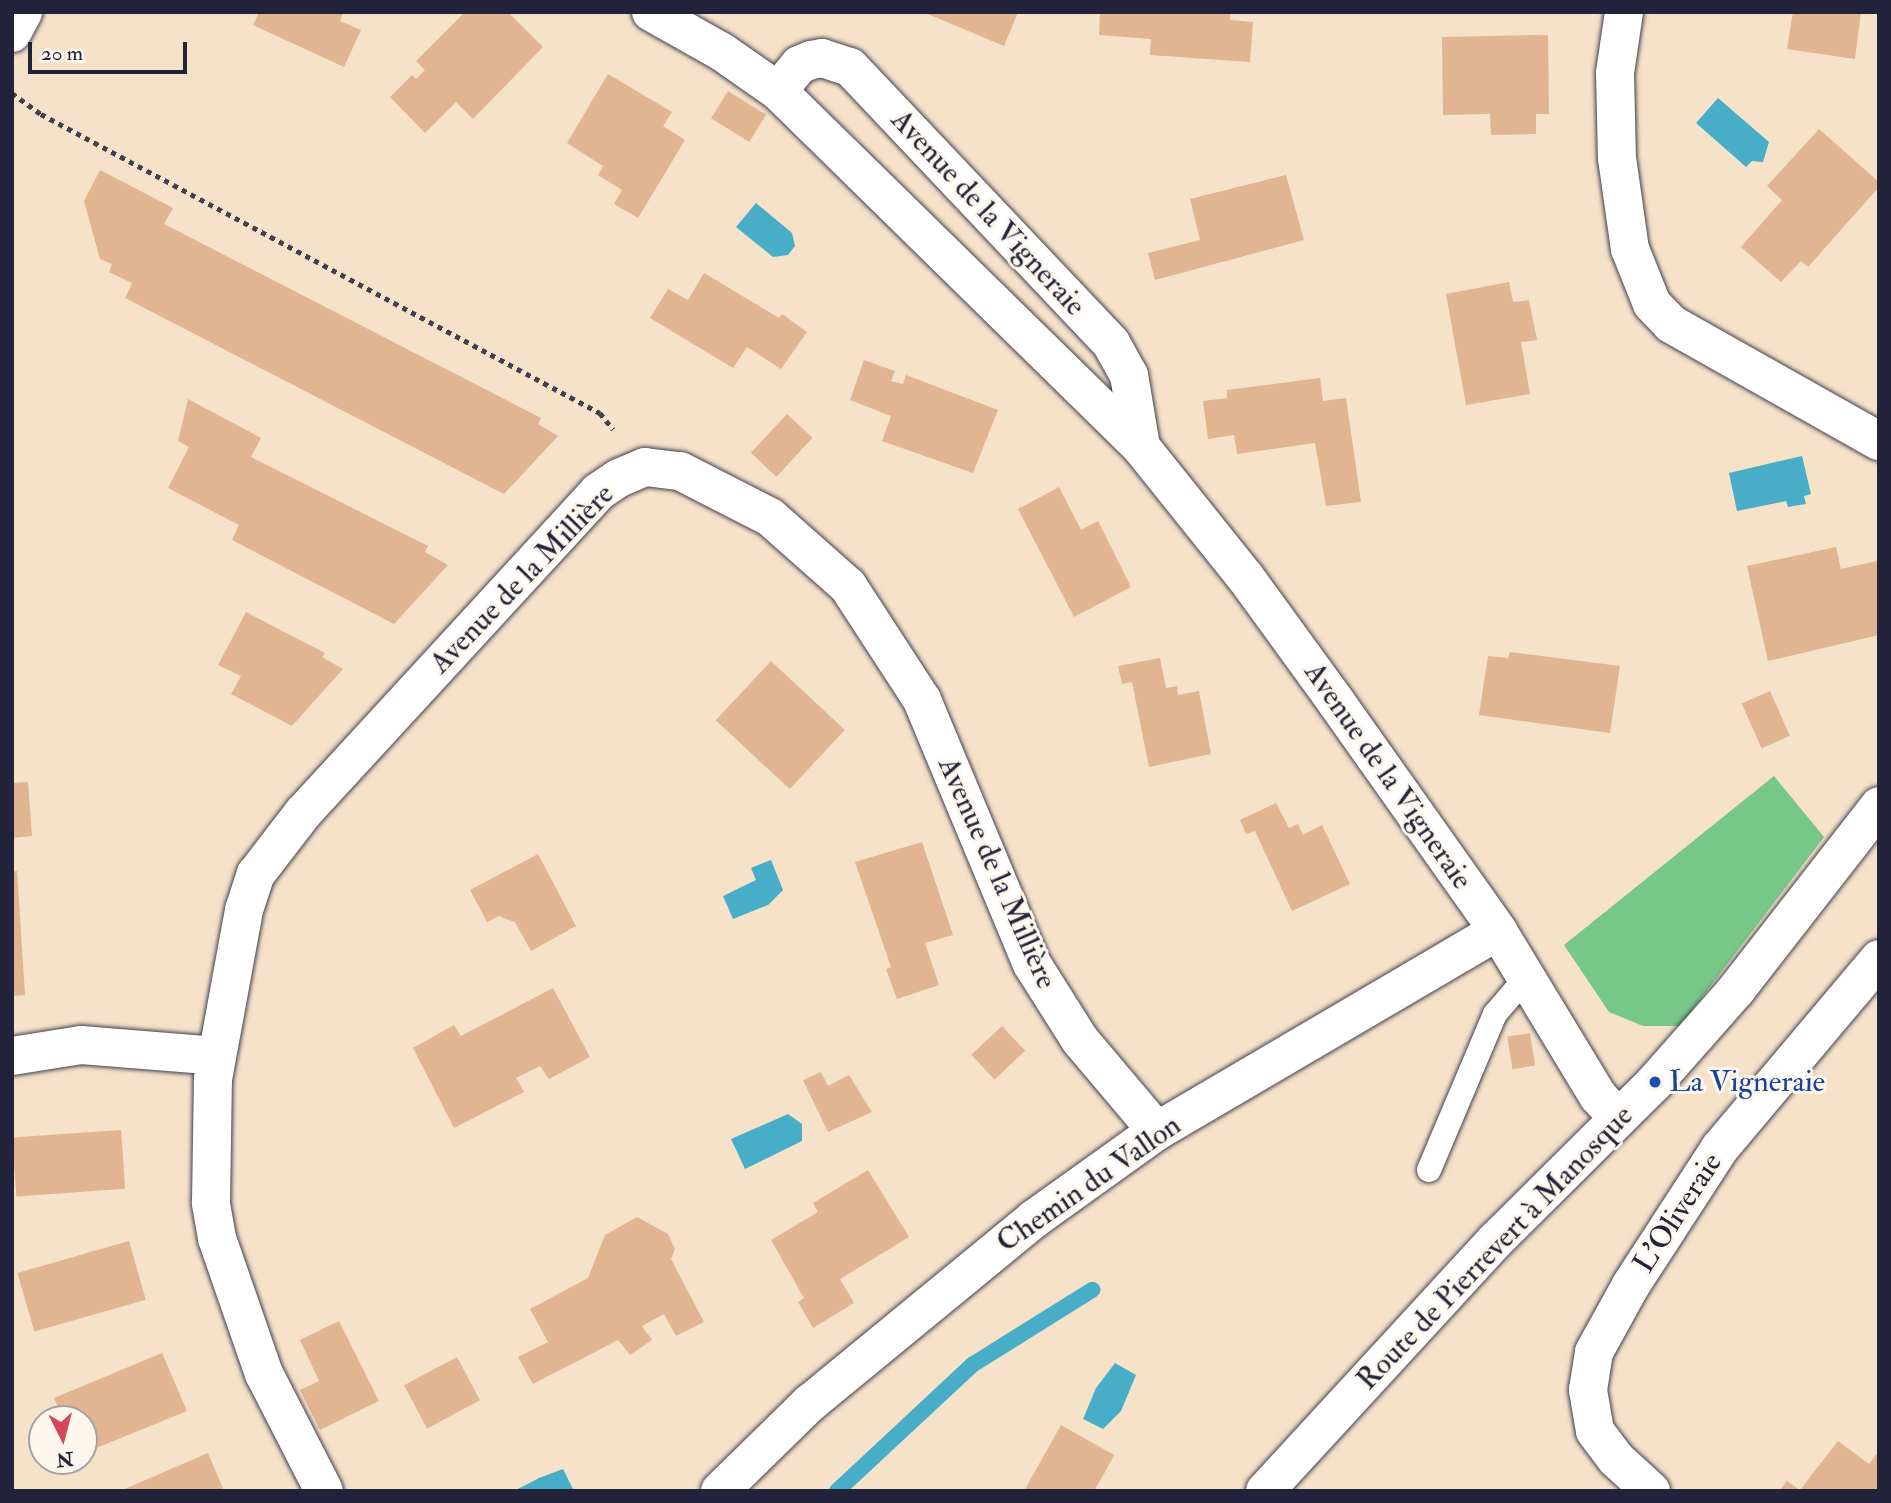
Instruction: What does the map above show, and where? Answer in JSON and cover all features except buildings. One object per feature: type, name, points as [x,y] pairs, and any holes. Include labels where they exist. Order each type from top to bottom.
[{"type":"street","points":[[12,33],[23,12]]},
{"type":"street","name":"Avenue de la Vigneraie","points":[[651,12],[722,52],[778,91],[1141,447],[1246,578],[1498,931],[1598,1096],[1618,1118]]},
{"type":"street","points":[[1623,12],[1615,73],[1618,158],[1630,249],[1652,304],[1671,324],[1879,441]]},
{"type":"street","name":"Avenue de la Vigneraie","points":[[778,91],[799,65],[811,60],[822,58],[850,67],[1111,343],[1129,375],[1141,447]]},
{"type":"street","name":"Avenue de la Millière","points":[[324,1491],[264,1374],[217,1238],[211,1162],[217,1056],[244,910],[256,874],[272,850],[598,492],[645,467],[680,471],[748,503],[828,563],[848,586],[922,700],[1031,964],[1080,1040],[1157,1132]]},
{"type":"street","name":"Route de Pierrevert à Manosque","points":[[1265,1491],[1495,1241],[1618,1118],[1736,990],[1875,820]]},
{"type":"street","name":"Chemin du Vallon","points":[[720,1491],[810,1403],[1034,1219],[1157,1132],[1498,931]]},
{"type":"street","name":"L'Oliveraie","points":[[1651,1491],[1616,1459],[1595,1431],[1588,1390],[1594,1352],[1631,1285],[1720,1148],[1879,959]]},
{"type":"street","points":[[12,1056],[81,1045],[217,1056]]},
{"type":"lane","points":[[1429,1170],[1495,1014],[1525,979]]},
{"type":"path","points":[[12,93],[41,114],[600,413],[645,467]]},
{"type":"green space","points":[[1774,776],[1824,837],[1680,1026],[1643,1026],[1609,1012],[1564,945]]},
{"type":"water","points":[[1718,98],[1769,142],[1763,162],[1752,161],[1746,167],[1696,123]]},
{"type":"water","points":[[756,203],[792,233],[795,246],[788,255],[773,257],[736,227]]},
{"type":"water","points":[[1802,456],[1811,494],[1804,496],[1806,504],[1788,507],[1786,501],[1737,511],[1729,473]]},
{"type":"water","points":[[771,860],[783,890],[768,905],[733,919],[723,896],[756,880],[751,868]]},
{"type":"water","points":[[788,1114],[802,1124],[802,1141],[745,1169],[731,1139]]},
{"type":"water","points":[[1115,1363],[1136,1375],[1121,1411],[1103,1429],[1083,1419],[1096,1388]]},
{"type":"water","points":[[563,1469],[574,1491],[514,1491],[539,1478]]},
{"type":"waterway","points":[[837,1491],[972,1365],[1092,1290]]},
{"type":"place","name":"La Vigneraie","points":[[1655,1082]]}]
